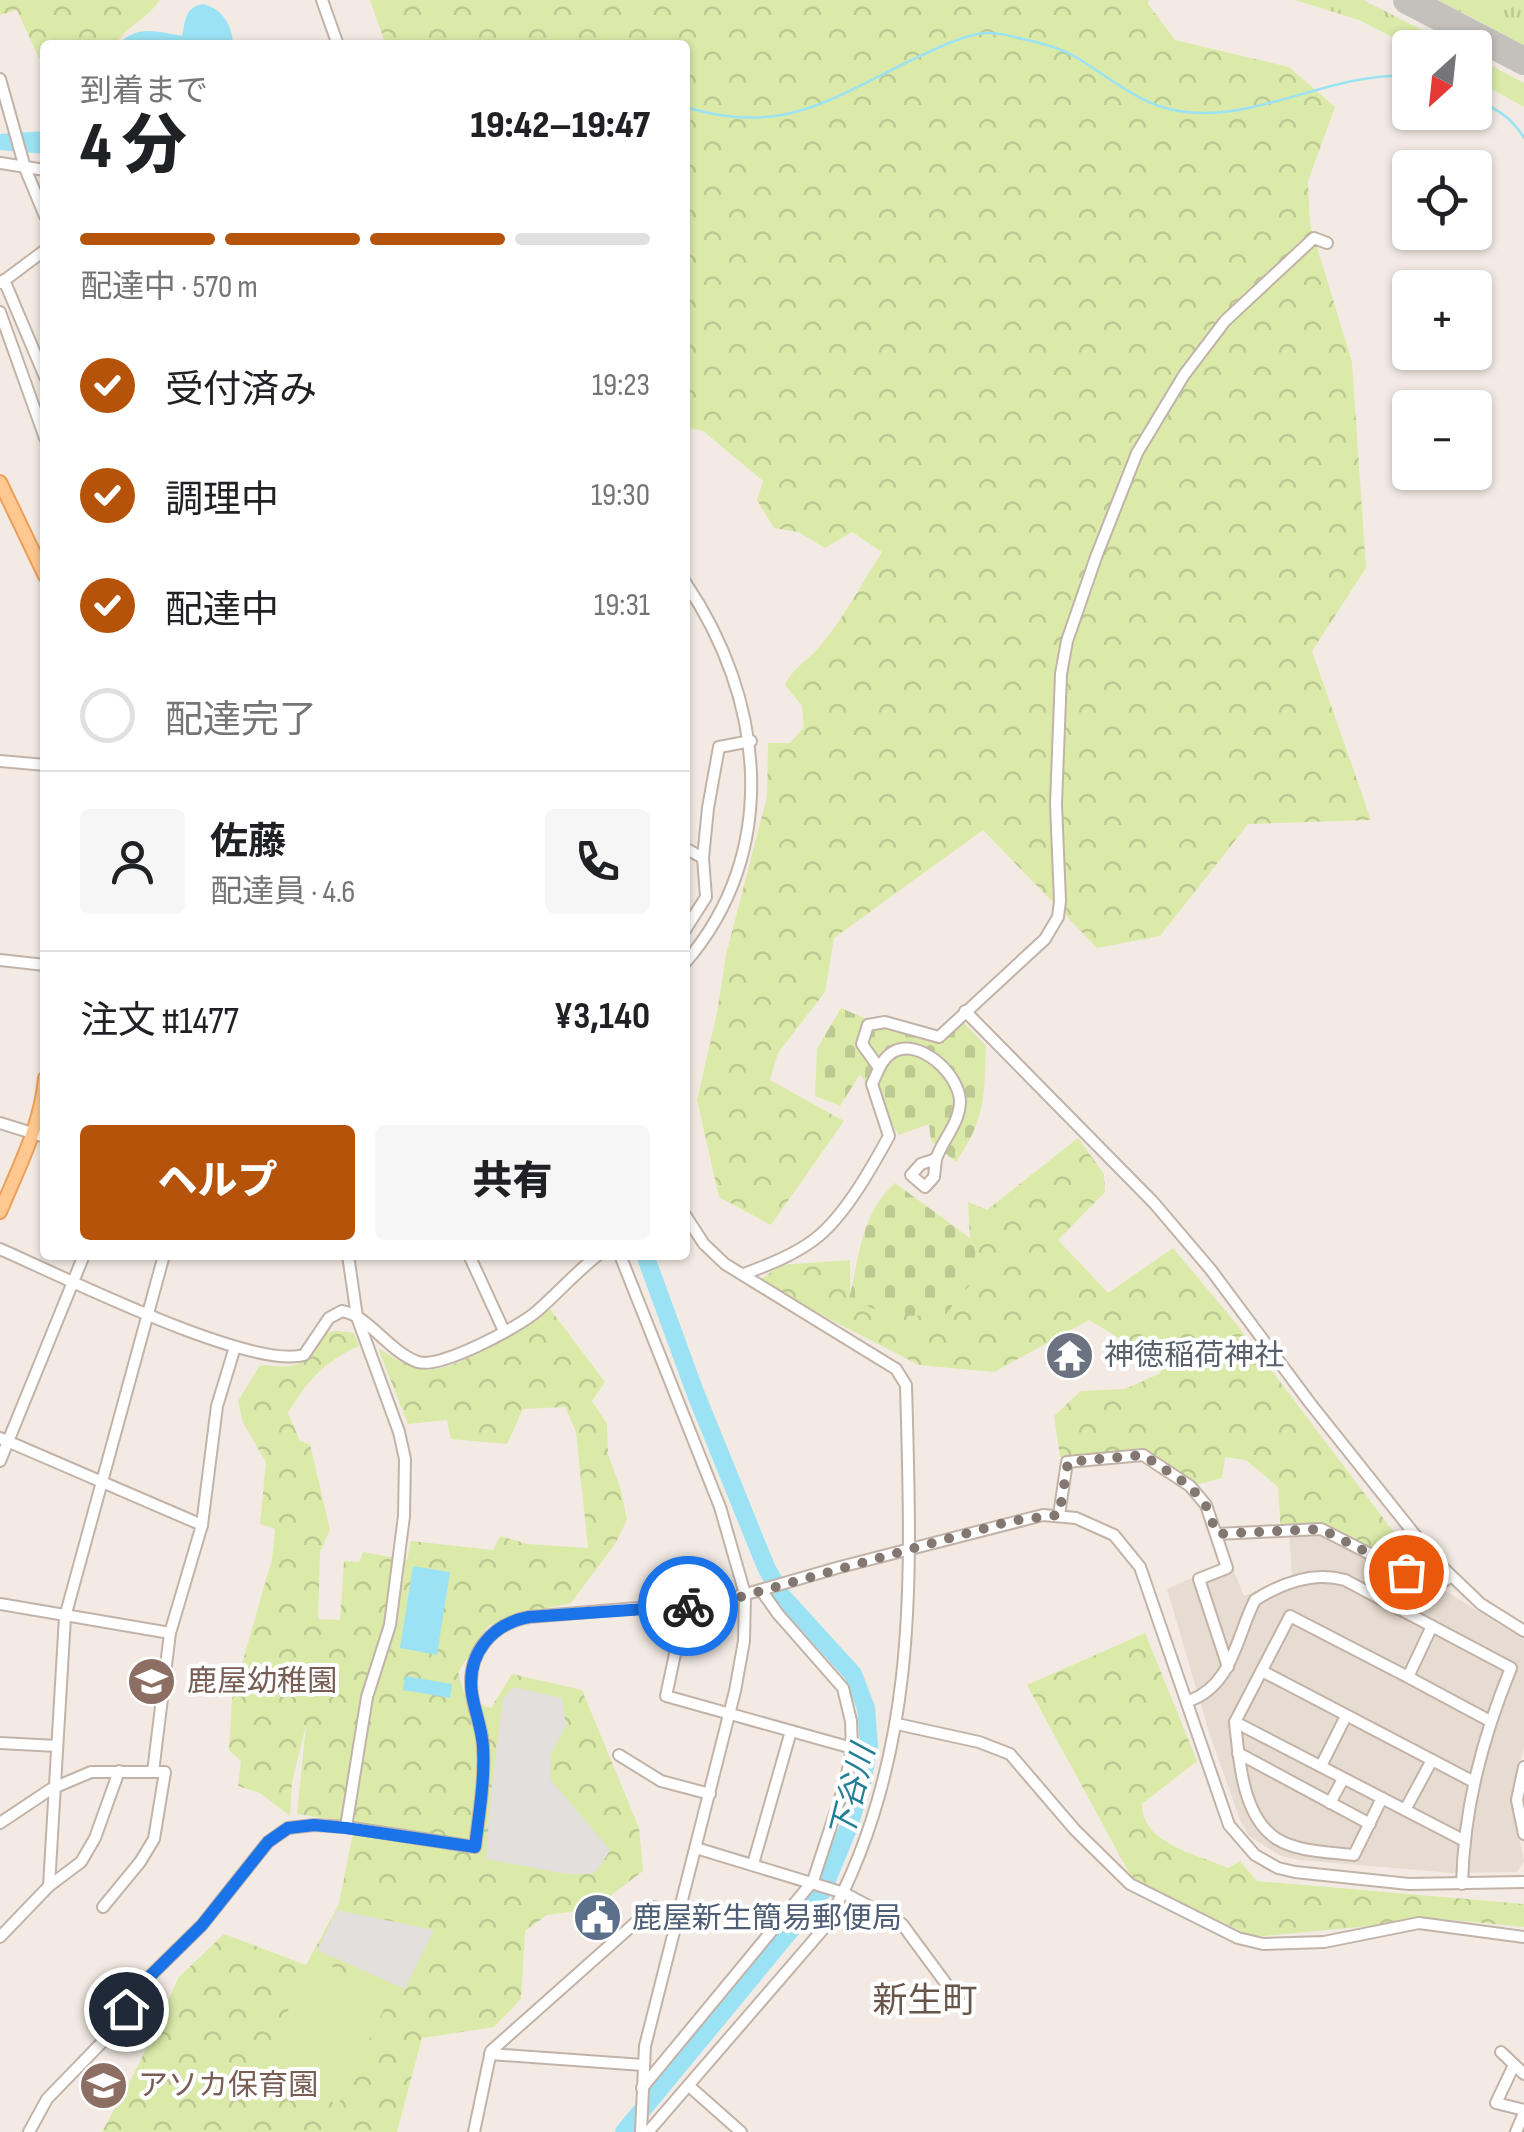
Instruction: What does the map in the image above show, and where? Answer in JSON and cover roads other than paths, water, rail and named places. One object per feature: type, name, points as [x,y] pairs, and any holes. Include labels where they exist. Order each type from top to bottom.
[{"type":"main road","points":[[0,482],[40,566]]},
{"type":"main road","points":[[0,1212],[39,1135]]},
{"type":"street","points":[[322,0],[336,40]]},
{"type":"street","points":[[0,79],[5,121],[40,203]]},
{"type":"street","points":[[0,163],[40,169]]},
{"type":"street","points":[[879,1068],[862,1044],[868,1025],[885,1022],[939,1037],[1045,939],[1058,917],[1056,785],[1061,674],[1067,641],[1137,452],[1184,376],[1225,321],[1314,238],[1327,243]]},
{"type":"street","points":[[40,254],[2,282],[40,366]]},
{"type":"street","points":[[0,312],[40,424]]},
{"type":"street","points":[[690,589],[720,644],[751,741],[754,770],[750,815],[729,894],[708,936],[690,957]]},
{"type":"street","points":[[690,922],[706,897],[703,858],[719,746],[751,741]]},
{"type":"street","points":[[0,761],[40,765]]},
{"type":"street","points":[[690,851],[703,858]]},
{"type":"street","points":[[0,960],[40,964]]},
{"type":"street","points":[[965,1011],[1154,1203],[1211,1270],[1310,1403],[1450,1577],[1524,1632]]},
{"type":"street","points":[[744,1274],[796,1252],[818,1236],[871,1169],[888,1136],[872,1091],[884,1059],[896,1050],[922,1052],[951,1077],[960,1103],[936,1159]]},
{"type":"street","points":[[0,1124],[39,1135]]},
{"type":"street","points":[[644,2132],[689,2086],[825,1927],[844,1893],[874,1822],[897,1724],[907,1634],[911,1548],[906,1385],[896,1369],[725,1264],[690,1223]]},
{"type":"street","points":[[0,1250],[235,1347],[290,1358],[304,1355],[328,1318],[350,1312],[400,1354],[423,1364],[447,1358],[533,1315],[593,1260]]},
{"type":"street","points":[[0,1461],[4,1440],[82,1260]]},
{"type":"street","points":[[49,1886],[65,1617],[163,1260]]},
{"type":"street","points":[[346,1828],[367,1697],[390,1625],[404,1516],[405,1459],[400,1432],[357,1317],[349,1260]]},
{"type":"street","points":[[470,1260],[504,1331]]},
{"type":"street","points":[[622,1260],[720,1506],[745,1594],[744,1641],[729,1714],[645,2046],[641,2093],[644,2132]]},
{"type":"street","points":[[153,1772],[170,1633],[202,1525],[218,1406],[235,1347]]},
{"type":"street","points":[[4,1440],[202,1525]]},
{"type":"street","points":[[1059,1515],[1068,1462],[1143,1455],[1190,1486],[1206,1506],[1228,1568],[1198,1578],[1228,1667]]},
{"type":"street","points":[[29,2132],[46,2099],[110,2034],[142,1984],[202,1925],[268,1842],[288,1828],[346,1828],[475,1847],[484,1772],[483,1740],[471,1691],[473,1664],[489,1633],[529,1617],[722,1602],[1011,1521],[1059,1515],[1090,1523],[1114,1535],[1140,1567],[1229,1825],[1243,1844],[1265,1862],[1295,1872],[1410,1884],[1524,1882]]},
{"type":"street","points":[[1217,1534],[1321,1529],[1434,1587],[1450,1577]]},
{"type":"street","points":[[1189,1701],[1213,1687],[1228,1667],[1254,1600],[1284,1585],[1316,1576],[1345,1580],[1511,1668],[1490,1721],[1474,1782],[1463,1840],[1462,1884]]},
{"type":"street","points":[[641,2093],[813,1882],[846,1780],[852,1748],[851,1721],[843,1688],[778,1614],[763,1590]]},
{"type":"street","points":[[0,1604],[170,1633]]},
{"type":"street","points":[[685,1606],[666,1696],[852,1748]]},
{"type":"street","points":[[1382,1798],[1354,1856],[1278,1840],[1256,1816],[1238,1753],[1235,1722],[1290,1616],[1490,1721]]},
{"type":"street","points":[[1408,1676],[1432,1626]]},
{"type":"street","points":[[1262,1670],[1474,1782]]},
{"type":"street","points":[[1321,1766],[1346,1716]]},
{"type":"street","points":[[1235,1722],[1463,1840]]},
{"type":"street","points":[[897,1724],[979,1742],[1010,1754],[1075,1830],[1130,1884],[1238,1938],[1263,1944],[1324,1942],[1418,1924],[1524,1937]]},
{"type":"street","points":[[753,1864],[791,1731]]},
{"type":"street","points":[[0,1743],[57,1746]]},
{"type":"street","points":[[1238,1753],[1370,1824]]},
{"type":"street","points":[[619,1756],[660,1781],[710,1794]]},
{"type":"street","points":[[1405,1810],[1432,1760]]},
{"type":"street","points":[[0,1937],[49,1886],[81,1862],[95,1838],[119,1771]]},
{"type":"street","points":[[0,1823],[55,1787],[91,1772],[165,1772],[154,1839],[103,1907]]},
{"type":"street","points":[[1523,1773],[1517,1800],[1524,1834]]},
{"type":"street","points":[[1330,1804],[1343,1779]]},
{"type":"street","points":[[696,1848],[844,1893],[902,1924],[966,2012]]},
{"type":"street","points":[[474,2132],[490,2054],[653,1907],[678,1913]]},
{"type":"street","points":[[1501,2052],[1524,2074]]},
{"type":"street","points":[[490,2054],[643,2064]]},
{"type":"street","points":[[1514,2065],[1496,2103],[1524,2112],[1516,2132]]},
{"type":"street","points":[[689,2086],[741,2132]]},
{"type":"water","points":[[197,6],[216,9],[225,19],[232,40],[123,40],[140,32],[182,36],[189,12]]},
{"type":"water","points":[[40,131],[40,154],[0,150],[0,134]]},
{"type":"water","points":[[413,1566],[450,1572],[437,1655],[400,1648]]},
{"type":"water","points":[[405,1676],[452,1684],[450,1698],[403,1690]]},
{"type":"waterway","points":[[690,108],[751,118],[779,116],[830,100],[945,45],[984,33],[1059,49],[1139,97],[1179,111],[1236,110],[1352,81],[1392,77]]},
{"type":"waterway","points":[[1492,108],[1514,124],[1524,138]]},
{"type":"waterway","name":"下谷川","points":[[624,2132],[822,1892],[849,1826],[869,1745],[866,1708],[853,1674],[782,1596],[766,1567],[647,1260]]},
{"type":"place","name":"神徳稲荷神社","points":[[1069,1355]]},
{"type":"place","name":"鹿屋幼稚園","points":[[152,1681]]},
{"type":"place","name":"鹿屋新生簡易郵便局","points":[[597,1918]]},
{"type":"place","name":"アソカ保育園","points":[[103,2085]]},
{"type":"district","name":"新生町","points":[[925,2000]]}]
